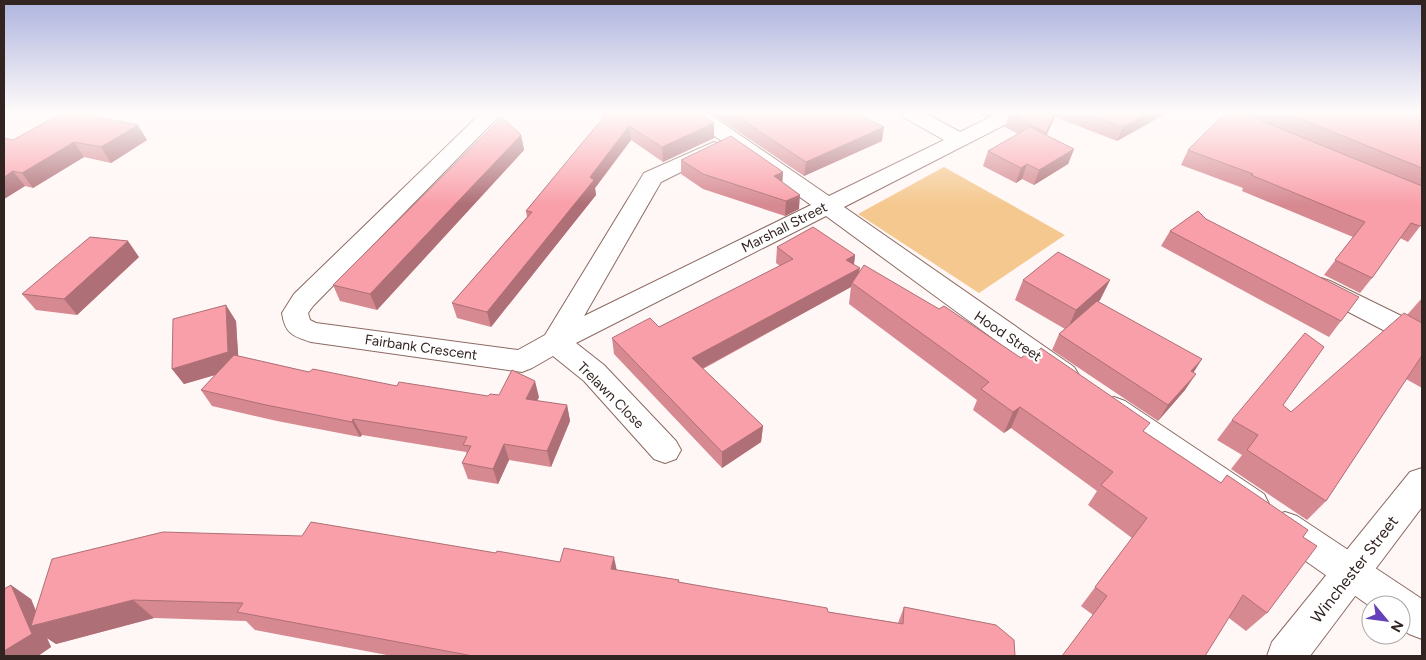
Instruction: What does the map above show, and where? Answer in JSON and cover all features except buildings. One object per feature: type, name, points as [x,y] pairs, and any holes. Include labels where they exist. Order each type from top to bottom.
[{"type":"street","name":"Fairbank Crescent","points":[[461,144],[303,300],[298,306],[294,319],[297,325],[311,332],[522,361],[555,342],[652,178],[724,144]]},
{"type":"street","name":"Hood Street","points":[[741,144],[828,205],[967,308],[1384,595]]},
{"type":"street","name":"Marshall Street","points":[[555,342],[952,144]]},
{"type":"street","points":[[1301,277],[1422,338]]},
{"type":"street","name":"Trelawn Close","points":[[555,342],[594,374],[665,450]]},
{"type":"street","name":"Winchester Street","points":[[1286,656],[1422,482]]},
{"type":"street","name":"Hood Street","points":[[1411,614],[1422,621]]},
{"type":"shaded area","points":[[944,167],[1065,235],[979,293],[858,214]]}]
